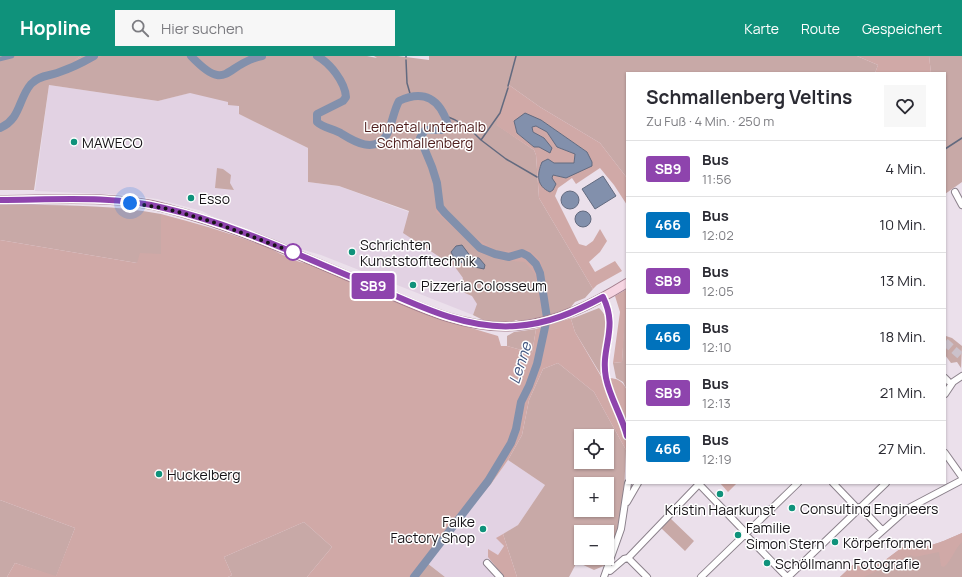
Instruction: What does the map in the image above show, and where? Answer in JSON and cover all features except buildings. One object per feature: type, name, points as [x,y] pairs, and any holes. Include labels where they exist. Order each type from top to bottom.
[{"type":"main road","points":[[0,200],[113,201],[164,208],[242,232],[434,312],[468,322],[504,326],[536,324],[573,312],[626,284]]},
{"type":"street","points":[[955,192],[962,205]]},
{"type":"street","points":[[603,297],[611,320],[604,362],[606,379],[626,433]]},
{"type":"street","points":[[946,391],[953,382],[962,376]]},
{"type":"street","points":[[946,454],[962,477]]},
{"type":"street","points":[[872,542],[882,530],[906,509],[962,480]]},
{"type":"street","points":[[604,577],[621,529],[628,484]]},
{"type":"street","points":[[626,503],[637,484]]},
{"type":"street","points":[[607,570],[610,571],[624,559],[628,558],[697,484]]},
{"type":"street","points":[[699,484],[787,577],[885,484]]},
{"type":"street","points":[[701,577],[797,484]]},
{"type":"street","points":[[833,484],[882,530]]},
{"type":"street","points":[[628,558],[647,577]]},
{"type":"street","points":[[487,563],[500,577]]},
{"type":"shaded area","points":[[81,56],[102,56],[86,66],[74,60]]},
{"type":"shaded area","points":[[857,56],[929,56],[931,72],[875,72],[878,65]]},
{"type":"shaded area","points":[[49,85],[158,101],[193,92],[238,101],[239,114],[308,148],[308,182],[339,186],[409,212],[465,273],[480,298],[473,315],[321,255],[242,232],[202,211],[157,199],[128,195],[35,191]]},
{"type":"shaded area","points":[[509,85],[540,107],[600,143],[626,177],[626,203],[614,185],[600,168],[576,184],[572,178],[558,188],[555,196],[579,244],[586,246],[593,241],[600,229],[607,241],[600,252],[589,262],[595,272],[615,261],[622,271],[597,285],[593,289],[539,198],[536,155],[534,150],[496,125]],"holes":[[[541,120],[587,152],[566,178],[553,175],[551,178],[548,159],[554,163],[574,163],[575,154],[557,147],[547,132],[536,126],[532,127],[533,132],[544,138],[534,147],[517,133],[514,121]]]},
{"type":"shaded area","points":[[439,179],[444,209],[464,230],[497,251],[529,250],[541,261],[550,312],[542,313],[535,274],[525,262],[500,260],[480,253],[436,212],[433,181]]},
{"type":"shaded area","points":[[161,214],[213,228],[270,248],[299,262],[312,264],[451,322],[498,336],[501,346],[507,346],[532,353],[536,329],[575,317],[571,319],[575,332],[602,378],[611,378],[620,381],[626,388],[626,450],[594,392],[558,363],[543,369],[529,400],[522,435],[508,460],[491,484],[456,525],[416,577],[307,577],[332,547],[304,522],[224,557],[232,575],[228,577],[7,577],[15,563],[56,576],[75,528],[0,500],[0,240],[137,263],[140,253],[161,254]]},
{"type":"shaded area","points":[[626,290],[622,362],[613,363],[620,312],[615,296]]},
{"type":"shaded area","points":[[508,460],[545,485],[518,525],[497,538],[504,546],[498,555],[488,550],[494,566],[504,577],[445,577],[427,563],[456,525],[491,484]]},
{"type":"shaded area","points":[[721,484],[736,484],[728,492]]},
{"type":"shaded area","points":[[962,533],[962,542],[944,567],[941,566],[939,552],[915,557],[910,555],[864,577],[840,577],[858,560],[867,567],[884,561],[904,546],[927,546]]},
{"type":"shaded area","points":[[503,534],[517,577],[504,577],[488,557],[488,549],[498,555],[504,546],[496,538]]},
{"type":"green space","name":"Lennetal unterhalb Schmallenberg","points":[[0,56],[81,56],[75,60],[86,56],[367,56],[377,58],[374,56],[398,56],[429,60],[429,56],[857,56],[878,65],[875,72],[626,72],[626,177],[600,143],[540,107],[509,85],[509,91],[497,125],[534,150],[536,155],[539,198],[593,289],[585,298],[575,302],[570,308],[543,317],[519,321],[516,320],[510,323],[487,322],[473,315],[477,304],[472,296],[465,293],[461,283],[463,278],[455,267],[403,233],[409,211],[339,186],[308,182],[308,148],[239,114],[239,106],[228,105],[228,102],[190,93],[158,101],[49,85],[34,190],[0,190]]},
{"type":"green space","points":[[929,56],[962,56],[962,182],[946,193],[946,72],[931,72]]},
{"type":"green space","points":[[217,168],[223,169],[231,175],[230,183],[234,190],[215,188]]},
{"type":"green space","points":[[0,205],[61,205],[121,208],[161,214],[161,254],[137,263],[0,240]]},
{"type":"green space","points":[[625,300],[626,388],[623,382],[616,378],[613,363],[622,362]]},
{"type":"green space","points":[[599,308],[604,315],[607,331],[602,358],[601,375],[575,332],[571,319]]},
{"type":"green space","points":[[536,329],[532,353],[507,346],[507,336],[514,332]]},
{"type":"green space","points":[[946,336],[952,338],[962,346],[961,368],[957,362],[951,363],[946,356]]},
{"type":"green space","points":[[558,363],[594,392],[626,450],[624,492],[619,526],[614,541],[614,525],[574,525],[574,565],[575,565],[569,577],[517,577],[503,534],[518,525],[545,485],[508,460],[522,435],[529,400],[543,369]]},
{"type":"green space","points":[[0,500],[75,528],[56,577],[15,563],[7,577],[0,577]]},
{"type":"green space","points":[[670,518],[694,541],[685,551],[661,528]]},
{"type":"green space","points":[[304,522],[332,547],[307,577],[228,577],[232,575],[224,557]]},
{"type":"green space","points":[[962,533],[962,577],[840,577],[858,560],[867,567],[884,561],[904,546],[927,546]]},
{"type":"green space","points":[[427,563],[445,577],[416,577]]},
{"type":"green space","points":[[583,565],[606,565],[594,570]]},
{"type":"water","points":[[525,113],[541,120],[587,152],[592,162],[592,166],[566,178],[553,175],[552,178],[556,184],[553,190],[550,192],[545,189],[540,183],[539,179],[539,171],[542,162],[548,159],[554,163],[574,163],[575,154],[557,147],[547,132],[536,126],[532,127],[533,132],[544,138],[552,148],[550,153],[539,147],[534,147],[517,133],[514,121]]},
{"type":"water","points":[[603,176],[616,196],[595,209],[582,189]]},
{"type":"water","points":[[570,191],[576,194],[579,200],[576,206],[570,209],[564,206],[561,200],[564,194]]},
{"type":"water","points":[[580,211],[586,211],[591,216],[589,225],[586,227],[580,227],[575,222],[575,216]]},
{"type":"water","points":[[462,245],[471,257],[479,258],[485,265],[484,269],[470,266],[455,260],[451,252],[456,246]]},
{"type":"waterway","points":[[0,59],[12,56]]},
{"type":"waterway","name":"Lenne","points":[[0,128],[7,124],[16,114],[27,90],[34,81],[71,68],[94,56]]},
{"type":"waterway","name":"Lenne","points":[[191,56],[203,68],[212,74],[220,75],[226,74],[240,65],[262,56]]},
{"type":"waterway","name":"Lenne","points":[[317,56],[327,63],[340,79],[346,97],[343,101],[317,114],[317,122],[322,126],[339,132],[358,143],[370,145],[376,144],[386,136],[399,101],[416,96],[423,96],[436,103],[445,116],[448,125],[442,130],[425,130],[420,138],[437,183],[440,207],[480,248],[495,254],[509,257],[522,253],[528,256],[536,264],[540,273],[547,318],[537,364],[521,402],[516,429],[511,443],[488,481],[414,577]]},
{"type":"waterway","points":[[508,86],[516,56]]},
{"type":"waterway","points":[[406,60],[407,83],[411,97]]},
{"type":"waterway","points":[[446,116],[465,126],[481,140],[500,113],[508,88]]},
{"type":"waterway","points":[[946,148],[962,138]]},
{"type":"waterway","points":[[481,140],[506,159],[537,177]]},
{"type":"tunnel","points":[[946,343],[962,357]]},
{"type":"bus line","name":"SB9","points":[[0,200],[113,201],[152,205],[164,208],[242,232],[434,312],[451,318],[479,324],[494,326],[517,326],[536,324],[584,307],[603,297],[611,320],[604,362],[606,379],[610,393],[626,432]]},
{"type":"place","name":"MAWECO","points":[[74,142]]},
{"type":"place","name":"Esso","points":[[191,198]]},
{"type":"place","name":"Schrichten Kunststofftechnik","points":[[352,252]]},
{"type":"place","name":"Pizzeria Colosseum","points":[[413,285]]},
{"type":"place","name":"Huckelberg","points":[[159,474]]},
{"type":"place","name":"Kristin Haarkunst","points":[[720,494]]},
{"type":"place","name":"Consulting Engineers","points":[[792,508]]},
{"type":"place","name":"Falke Factory Shop","points":[[483,529]]},
{"type":"place","name":"Familie Simon Stern","points":[[738,535]]},
{"type":"place","name":"Körperformen","points":[[835,542]]},
{"type":"place","name":"Schöllmann Fotografie","points":[[767,563]]},
{"type":"route","points":[[130,203],[152,205],[210,221],[293,252]]}]
